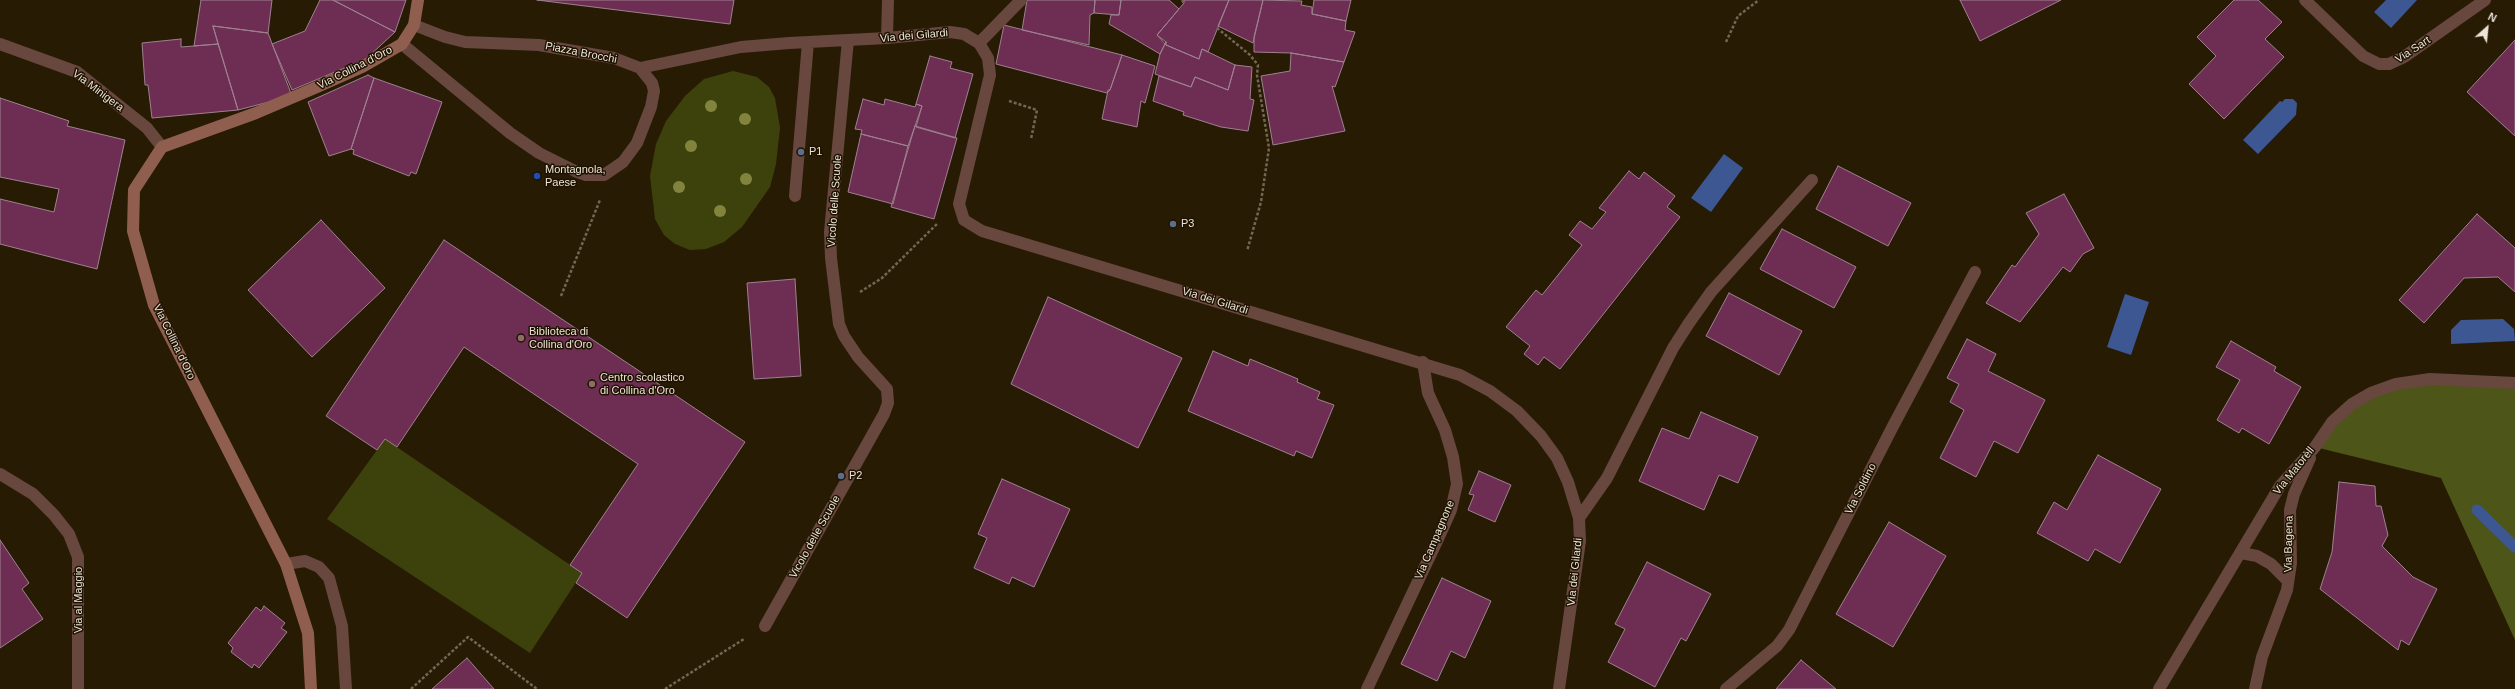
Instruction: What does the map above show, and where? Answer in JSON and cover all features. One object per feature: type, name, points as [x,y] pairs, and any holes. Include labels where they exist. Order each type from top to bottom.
[{"type":"street","name":"Via Collina d'Oro","points":[[311,689],[308,633],[286,564],[154,305],[133,231],[134,190],[162,147],[249,116],[317,87],[362,67],[402,44],[414,25],[418,0]]},
{"type":"street","points":[[887,38],[888,0]]},
{"type":"street","points":[[964,220],[959,204],[990,75],[988,58],[978,42],[1021,0]]},
{"type":"street","name":"Via Sart","points":[[2305,0],[2363,56],[2379,64],[2389,64],[2404,57],[2485,0]]},
{"type":"street","name":"Piazza Brocchi","points":[[414,25],[445,37],[465,42],[546,46],[614,58],[640,68]]},
{"type":"street","name":"Via dei Gilardi","points":[[640,68],[741,47],[887,38],[950,32],[964,34],[978,42]]},
{"type":"street","name":"Vicolo delle Scuole","points":[[765,626],[884,414],[888,403],[887,389],[858,357],[838,324],[830,232],[848,40]]},
{"type":"street","points":[[796,196],[808,42]]},
{"type":"street","name":"Via Minigera","points":[[0,44],[76,72],[147,128],[162,147]]},
{"type":"street","points":[[402,44],[510,133],[539,153],[586,175],[597,176],[613,170],[630,154],[651,106],[654,91],[652,83],[640,68]]},
{"type":"street","points":[[1579,518],[1607,478],[1673,348],[1711,292],[1812,180]]},
{"type":"street","name":"Via dei Gilardi","points":[[964,220],[982,231],[1423,362],[1460,375],[1490,391],[1517,411],[1541,436],[1558,458],[1568,482],[1579,518],[1580,541],[1559,689]]},
{"type":"street","name":"Via Soldino","points":[[1726,689],[1777,646],[1789,630],[1892,428],[1975,272]]},
{"type":"street","name":"Via Campagnone","points":[[1367,689],[1451,510],[1457,484],[1453,457],[1445,430],[1428,393],[1423,362]]},
{"type":"street","name":"Via Matorèll","points":[[2158,689],[2280,486],[2315,447],[2332,422],[2352,404],[2371,393],[2396,384],[2430,379],[2515,382]]},
{"type":"street","name":"Via Bagena","points":[[2255,689],[2262,657],[2288,581],[2290,564],[2290,510],[2294,494],[2315,447]]},
{"type":"street","name":"Via al Maggio","points":[[0,474],[33,494],[54,515],[69,534],[78,557],[78,689]]},
{"type":"street","points":[[2241,553],[2257,556],[2271,564],[2288,581]]},
{"type":"street","points":[[286,564],[305,561],[319,567],[329,578],[342,626],[346,689]]},
{"type":"path","points":[[1726,42],[1738,16],[1759,0]]},
{"type":"path","points":[[1217,28],[1250,54],[1258,65],[1257,76],[1269,148],[1261,202],[1247,251]]},
{"type":"path","points":[[1031,139],[1037,110]]},
{"type":"path","points":[[561,296],[613,170]]},
{"type":"path","points":[[834,287],[854,285],[861,292],[882,278],[938,224],[964,220]]},
{"type":"path","points":[[665,689],[765,626]]},
{"type":"path","points":[[411,689],[468,637],[537,689]]},
{"type":"green space","points":[[733,71],[757,77],[769,87],[775,98],[780,128],[776,164],[770,187],[742,227],[724,242],[706,249],[690,250],[675,244],[664,235],[655,219],[650,176],[656,144],[666,121],[685,96],[704,79]]},
{"type":"green space","points":[[2515,383],[2515,640],[2441,478],[2315,447],[2332,422],[2396,384]]},
{"type":"green space","points":[[385,439],[582,573],[530,653],[327,519]]},
{"type":"water","points":[[2386,0],[2417,0],[2391,28],[2374,12]]},
{"type":"water","points":[[2285,99],[2293,99],[2297,103],[2296,115],[2258,154],[2243,140],[2280,101],[2282,102]]},
{"type":"water","points":[[1724,154],[1743,168],[1711,212],[1691,198]]},
{"type":"water","points":[[2125,294],[2149,302],[2131,355],[2107,347]]},
{"type":"water","points":[[2503,319],[2514,329],[2515,341],[2451,344],[2451,330],[2461,320]]},
{"type":"building","points":[[201,0],[272,0],[268,33],[213,26],[218,44],[194,46]]},
{"type":"building","points":[[320,0],[333,0],[395,32],[366,59],[292,90],[272,44],[305,31]]},
{"type":"building","points":[[333,0],[406,0],[395,32]]},
{"type":"building","points":[[537,0],[734,0],[730,24]]},
{"type":"building","points":[[1027,0],[1095,0],[1094,13],[1090,15],[1089,45],[1022,30]]},
{"type":"building","points":[[1095,0],[1121,0],[1119,15],[1094,13]]},
{"type":"building","points":[[1121,0],[1169,0],[1179,9],[1157,35],[1166,42],[1160,54],[1109,24],[1111,15],[1119,15]]},
{"type":"building","points":[[1184,0],[1229,0],[1208,52],[1202,49],[1199,59],[1166,45],[1157,35],[1184,3]]},
{"type":"building","points":[[1229,0],[1263,0],[1253,43],[1218,26]]},
{"type":"building","points":[[1263,0],[1302,1],[1301,5],[1312,7],[1312,14],[1346,21],[1345,30],[1355,32],[1344,62],[1291,53],[1254,52],[1254,37]]},
{"type":"building","points":[[1314,0],[1351,0],[1346,21],[1312,14]]},
{"type":"building","points":[[1960,0],[2061,0],[1980,41]]},
{"type":"building","points":[[2234,0],[2258,0],[2282,22],[2265,39],[2284,57],[2224,119],[2189,84],[2216,56],[2197,37]]},
{"type":"building","points":[[1004,25],[1122,55],[1110,90],[1107,93],[996,64]]},
{"type":"building","points":[[213,26],[268,33],[292,96],[238,110]]},
{"type":"building","points":[[181,39],[181,47],[218,44],[238,110],[152,118],[148,85],[145,85],[142,43]]},
{"type":"building","points":[[2515,40],[2515,136],[2467,92]]},
{"type":"building","points":[[1166,42],[1166,45],[1199,59],[1202,49],[1235,65],[1228,90],[1195,77],[1191,87],[1155,74],[1160,54]]},
{"type":"building","points":[[1291,53],[1344,62],[1335,87],[1332,86],[1345,131],[1273,145],[1261,76],[1290,71]]},
{"type":"building","points":[[1122,55],[1155,66],[1145,103],[1141,101],[1137,127],[1102,119],[1108,90],[1110,90]]},
{"type":"building","points":[[930,56],[952,62],[950,68],[973,74],[955,138],[916,127],[922,106],[916,104]]},
{"type":"building","points":[[1235,65],[1252,67],[1250,99],[1254,100],[1248,131],[1221,127],[1183,115],[1184,112],[1153,101],[1159,76],[1191,87],[1195,77],[1228,90]]},
{"type":"building","points":[[368,75],[374,78],[351,149],[329,156],[308,102]]},
{"type":"building","points":[[374,78],[442,102],[416,174],[411,172],[409,176],[353,154],[354,150],[351,149]]},
{"type":"building","points":[[0,98],[69,121],[67,126],[125,140],[97,269],[0,244],[0,199],[54,212],[59,189],[0,177]]},
{"type":"building","points":[[863,99],[884,105],[885,99],[915,107],[916,104],[922,106],[908,146],[861,134],[862,130],[855,129]]},
{"type":"building","points":[[915,126],[957,138],[934,219],[891,207]]},
{"type":"building","points":[[861,134],[908,146],[893,204],[848,192]]},
{"type":"building","points":[[1838,166],[1911,203],[1888,246],[1816,209]]},
{"type":"building","points":[[1629,171],[1639,179],[1644,172],[1675,196],[1667,207],[1680,217],[1560,369],[1544,357],[1538,365],[1524,354],[1530,346],[1506,327],[1536,290],[1542,295],[1582,245],[1569,235],[1580,221],[1592,229],[1606,212],[1599,208]]},
{"type":"building","points":[[2064,194],[2094,248],[2083,254],[2070,272],[2063,267],[2020,322],[1986,303],[2012,265],[2015,267],[2039,234],[2026,213]]},
{"type":"building","points":[[2477,214],[2515,248],[2515,292],[2498,277],[2464,278],[2424,323],[2399,300]]},
{"type":"building","points":[[321,220],[385,288],[312,357],[248,290]]},
{"type":"building","points":[[1782,229],[1856,267],[1834,308],[1760,269]]},
{"type":"building","points":[[444,240],[745,442],[627,618],[576,583],[582,573],[570,565],[638,464],[464,347],[397,447],[385,439],[377,450],[326,416]]},
{"type":"building","points":[[795,279],[801,376],[754,379],[747,283]]},
{"type":"building","points":[[1729,293],[1802,331],[1779,375],[1706,336]]},
{"type":"building","points":[[1048,297],[1182,358],[1138,448],[1011,384]]},
{"type":"building","points":[[1967,339],[1996,354],[1988,371],[2045,400],[2018,453],[1994,441],[1976,477],[1940,458],[1964,410],[1950,402],[1959,384],[1947,378]]},
{"type":"building","points":[[2231,341],[2276,367],[2274,371],[2301,387],[2269,444],[2242,428],[2239,433],[2217,420],[2240,380],[2216,367]]},
{"type":"building","points":[[1213,351],[1248,366],[1250,359],[1298,379],[1297,382],[1320,392],[1317,399],[1334,405],[1312,458],[1296,451],[1294,456],[1188,411]]},
{"type":"building","points":[[1701,412],[1758,437],[1738,483],[1719,475],[1704,510],[1639,481],[1662,428],[1689,439]]},
{"type":"building","points":[[2098,455],[2161,489],[2120,563],[2095,549],[2088,561],[2037,533],[2054,502],[2067,510]]},
{"type":"building","points":[[1479,471],[1511,485],[1495,522],[1468,510],[1474,495],[1469,494]]},
{"type":"building","points":[[1002,479],[1070,509],[1034,587],[1012,577],[1009,584],[974,568],[987,538],[978,534]]},
{"type":"building","points":[[2339,482],[2375,486],[2376,506],[2381,506],[2388,535],[2382,546],[2413,577],[2437,589],[2409,645],[2401,640],[2398,650],[2320,589],[2332,552]]},
{"type":"building","points":[[1889,522],[1946,556],[1893,647],[1836,614]]},
{"type":"building","points":[[0,540],[29,583],[22,589],[43,619],[0,648]]},
{"type":"building","points":[[1647,562],[1711,594],[1686,641],[1681,638],[1655,687],[1608,662],[1625,629],[1615,624]]},
{"type":"building","points":[[1442,578],[1491,601],[1465,658],[1451,651],[1437,681],[1401,664]]},
{"type":"building","points":[[264,606],[285,623],[281,628],[287,632],[259,668],[254,664],[252,668],[231,652],[233,648],[228,643],[256,607],[261,611]]},
{"type":"building","points":[[467,658],[494,689],[432,689]]},
{"type":"building","points":[[1801,660],[1836,689],[1776,689]]},
{"type":"waterway","points":[[2477,510],[2515,547]]},
{"type":"place","name":"P1","points":[[801,152]]},
{"type":"place","name":"Montagnola, Paese","points":[[537,176]]},
{"type":"place","name":"P3","points":[[1173,224]]},
{"type":"place","name":"Biblioteca di Collina d'Oro","points":[[521,338]]},
{"type":"place","name":"Centro scolastico di Collina d'Oro","points":[[592,384]]},
{"type":"place","name":"P2","points":[[841,476]]}]
